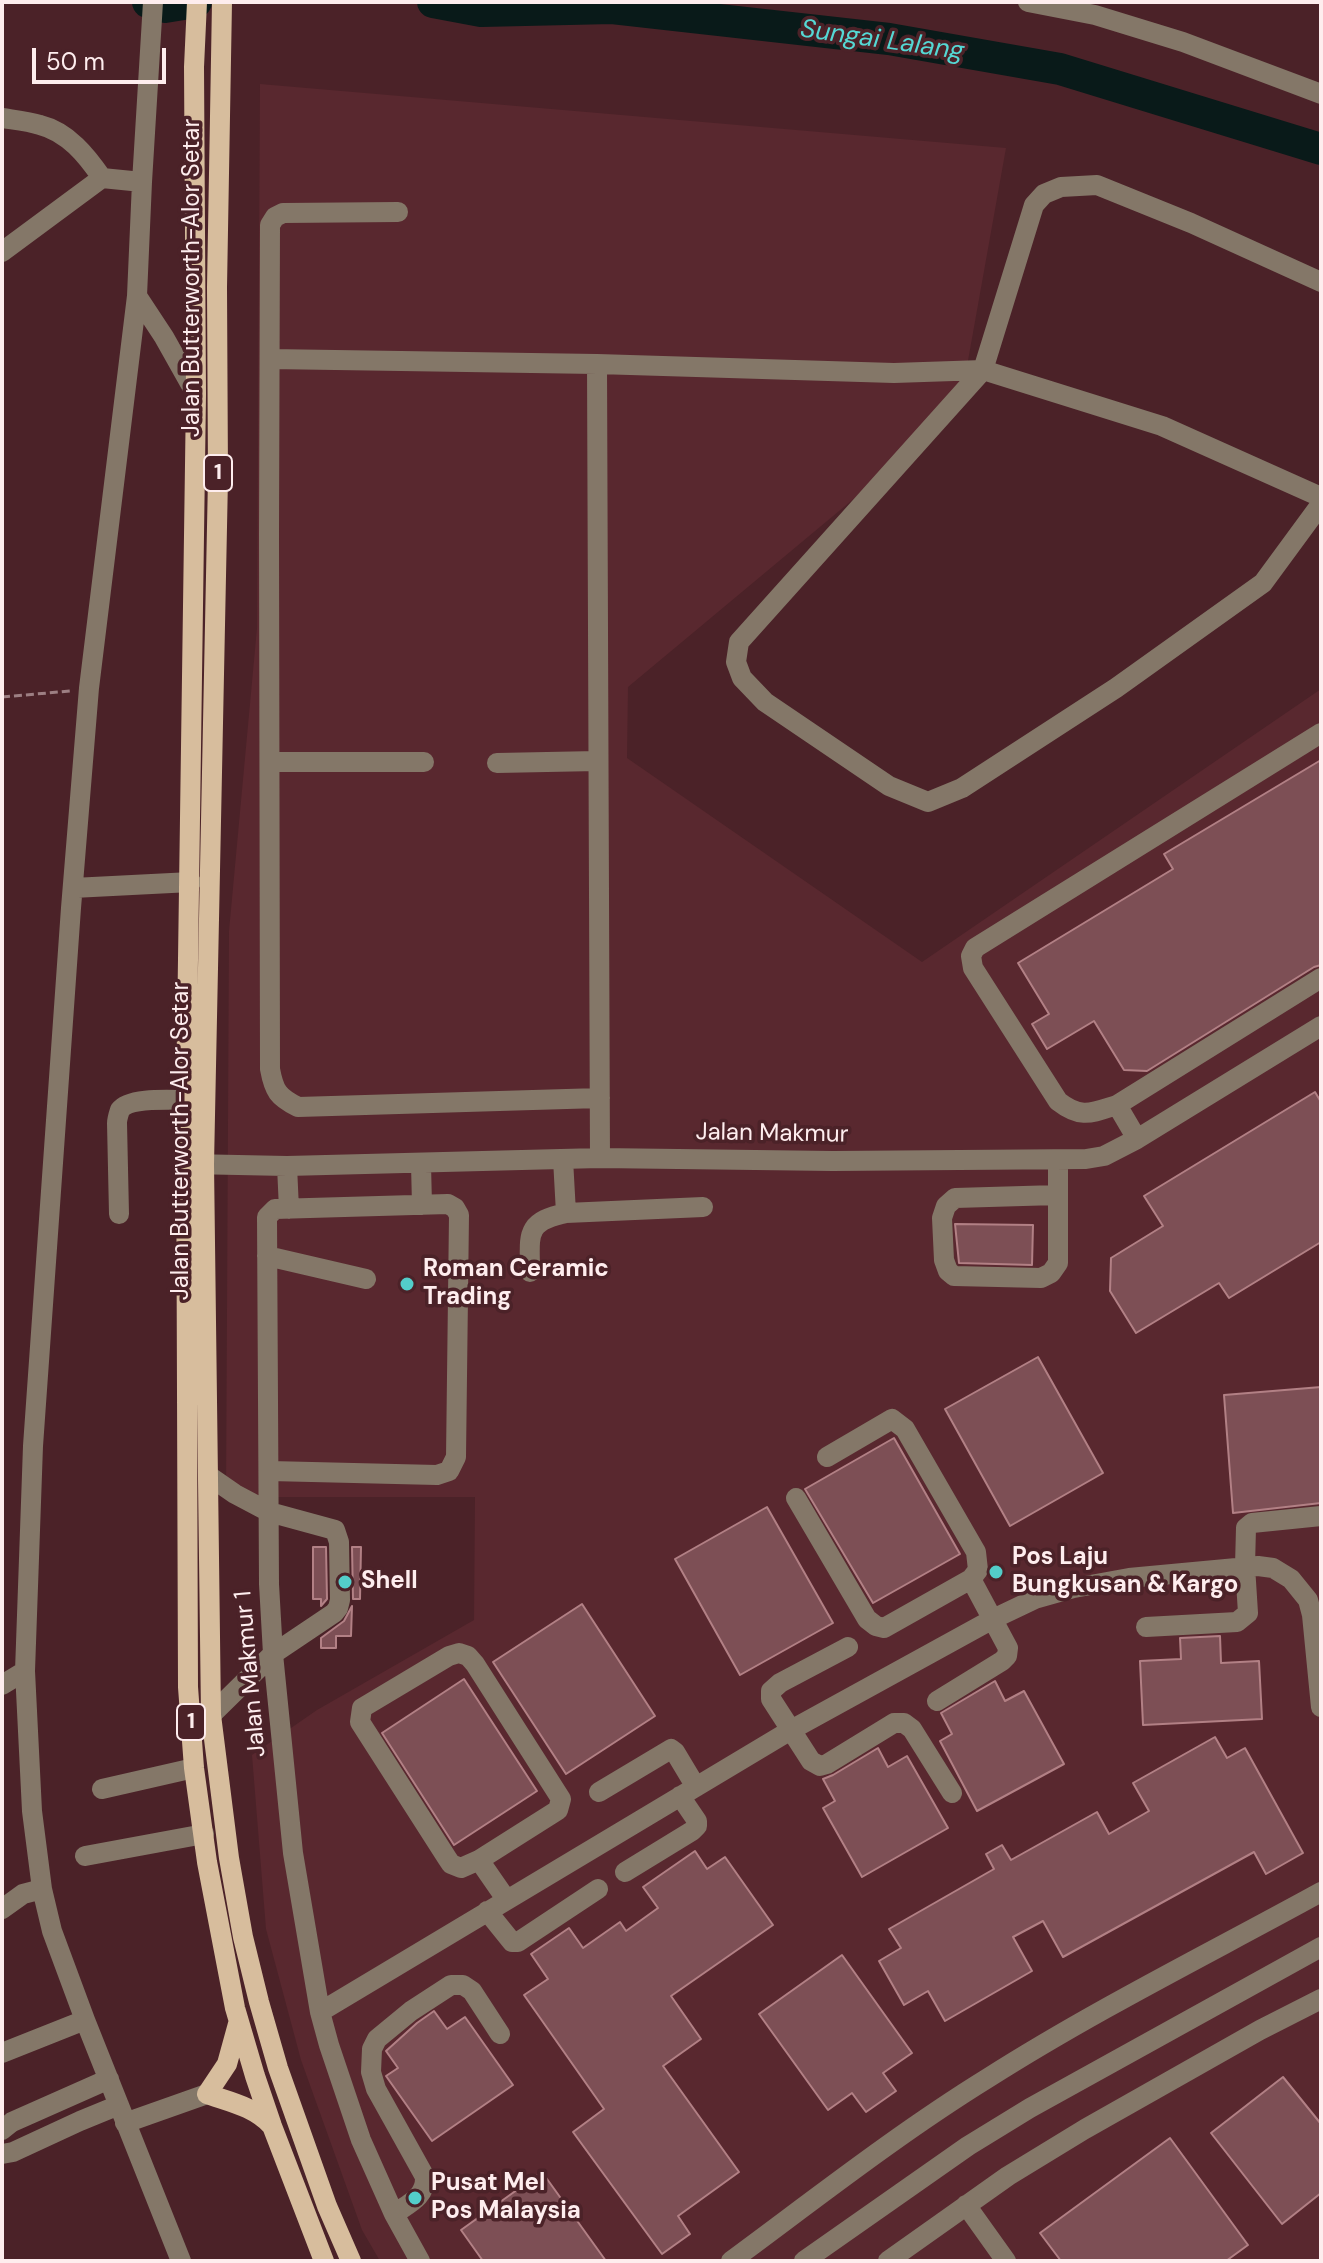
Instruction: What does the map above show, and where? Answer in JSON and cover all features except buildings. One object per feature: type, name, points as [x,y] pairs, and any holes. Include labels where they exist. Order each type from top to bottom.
[{"type":"main road","name":"Jalan Butterworth-Alor Setar","points":[[197,2],[194,67],[196,394],[186,1100],[196,1164],[209,1476],[211,1715],[229,1858],[243,1937],[259,2002],[283,2082],[327,2206],[351,2261]]},
{"type":"main road","name":"Jalan Butterworth-Alor Setar","points":[[222,2],[217,287],[218,509],[196,1164],[188,1687],[194,1768],[207,1862],[239,2020],[272,2126],[324,2261]]},
{"type":"main road","points":[[239,2020],[227,2064],[207,2094],[250,2109],[263,2116],[272,2126]]},
{"type":"street","points":[[153,2],[137,296],[89,688],[73,888],[33,1446],[25,1671],[32,1811],[42,1889],[52,1931],[181,2261]]},
{"type":"street","points":[[1028,2],[1104,10],[1321,94]]},
{"type":"street","points":[[2,118],[42,125],[60,133],[76,145],[102,178]]},
{"type":"street","points":[[2,252],[102,178],[142,182]]},
{"type":"street","points":[[1321,282],[1191,223],[1097,185],[1061,187],[1044,194],[1034,205],[983,370],[739,642],[736,662],[742,678],[765,702],[889,786],[928,802],[962,788],[1116,688],[1263,583],[1321,504]]},
{"type":"street","points":[[398,212],[283,213],[275,217],[270,225],[270,1069],[273,1087],[283,1100],[298,1107],[600,1098]]},
{"type":"street","points":[[137,296],[196,394]]},
{"type":"street","points":[[270,359],[894,373],[983,370],[1162,426],[1321,497]]},
{"type":"street","points":[[597,364],[600,1158]]},
{"type":"street","points":[[1321,733],[975,948],[971,956],[973,968],[1058,1101],[1079,1114],[1117,1105],[1321,978]]},
{"type":"street","points":[[497,763],[597,761]]},
{"type":"street","points":[[270,762],[424,762]]},
{"type":"street","points":[[73,888],[191,882]]},
{"type":"street","name":"Jalan Makmur","points":[[196,1164],[287,1166],[600,1158],[818,1161],[1086,1159],[1104,1156],[1137,1139],[1321,1026]]},
{"type":"street","points":[[119,1214],[119,1111],[137,1102],[186,1100]]},
{"type":"street","points":[[1117,1105],[1137,1139]]},
{"type":"street","points":[[563,1159],[566,1213]]},
{"type":"street","points":[[1057,1195],[955,1198],[946,1206],[942,1218],[944,1260],[948,1271],[954,1276],[1041,1278],[1051,1273],[1058,1263],[1058,1160]]},
{"type":"street","points":[[421,1164],[422,1205]]},
{"type":"street","points":[[270,1471],[437,1475],[449,1471],[456,1457],[459,1215],[455,1208],[448,1204],[289,1209],[287,1166]]},
{"type":"street","points":[[530,1272],[529,1237],[546,1217],[566,1213],[703,1207]]},
{"type":"street","name":"Jalan Makmur 1","points":[[289,1209],[275,1209],[267,1217],[269,1584],[293,1853],[320,2012],[329,2045],[361,2140],[394,2214],[420,2261]]},
{"type":"street","points":[[267,1256],[366,1279]]},
{"type":"street","points":[[796,1498],[867,1619],[876,1626],[884,1628],[971,1579],[978,1570],[976,1552],[905,1429],[898,1422],[892,1419],[827,1457]]},
{"type":"street","points":[[209,1476],[269,1512],[335,1530],[338,1537],[340,1600],[334,1613],[273,1654],[211,1715]]},
{"type":"street","points":[[1146,1627],[1237,1622],[1245,1617],[1248,1613],[1246,1528],[1252,1523],[1321,1516]]},
{"type":"street","points":[[320,2012],[791,1730],[1035,1599],[1129,1578],[1245,1566],[1273,1568],[1291,1579],[1316,1615],[1321,1707]]},
{"type":"street","points":[[937,1701],[1007,1656],[1008,1648],[971,1579]]},
{"type":"street","points":[[848,1647],[780,1683],[771,1691],[771,1699],[811,1761],[820,1766],[827,1764],[894,1723],[904,1723],[912,1729],[952,1793]]},
{"type":"street","points":[[459,1653],[468,1656],[475,1664],[561,1799],[558,1810],[479,1860],[461,1868],[451,1864],[360,1722],[362,1708],[459,1653]]},
{"type":"street","points":[[2,1685],[25,1671]]},
{"type":"street","points":[[599,1792],[671,1749],[675,1752],[697,1826],[625,1872]]},
{"type":"street","points":[[102,1789],[194,1768]]},
{"type":"street","points":[[85,1856],[204,1834]]},
{"type":"street","points":[[479,1860],[506,1899]]},
{"type":"street","points":[[3,1905],[23,1894],[42,1889]]},
{"type":"street","points":[[487,1911],[507,1938],[518,1942],[598,1889]]},
{"type":"street","points":[[731,2261],[983,2080],[1035,2048],[1321,1892]]},
{"type":"street","points":[[804,2261],[968,2146],[1030,2108],[1321,1947]]},
{"type":"street","points":[[394,2214],[420,2195],[425,2187],[425,2177],[376,2089],[370,2061],[377,2039],[411,2011],[451,1985],[463,1985],[472,1991],[500,2034]]},
{"type":"street","points":[[888,2261],[1008,2176],[1085,2129],[1321,1999]]},
{"type":"street","points":[[2,2053],[85,2020]]},
{"type":"street","points":[[2,2130],[12,2122],[109,2079]]},
{"type":"street","points":[[2,2154],[122,2114],[207,2094]]},
{"type":"street","points":[[966,2205],[1006,2261]]},
{"type":"path","points":[[2,697],[89,688]]},
{"type":"shaded area","points":[[260,84],[1006,148],[959,411],[628,687],[627,758],[922,962],[1321,689],[1321,2261],[380,2261],[362,2230],[301,2060],[266,1929],[252,1755],[317,1710],[474,1620],[475,1497],[226,1497],[229,931],[257,628]]},
{"type":"waterway","name":"Sungai Lalang","points":[[148,2],[165,7],[196,2]]},
{"type":"waterway","name":"Sungai Lalang","points":[[433,2],[481,11],[612,8],[889,39],[1060,69],[1321,149]]},
{"type":"place","name":"Roman Ceramic Trading","points":[[407,1284]]},
{"type":"place","name":"Pos Laju Bungkusan & Kargo","points":[[996,1572]]},
{"type":"place","name":"Shell","points":[[345,1582]]},
{"type":"place","name":"Pusat Mel Pos Malaysia","points":[[415,2198]]}]
